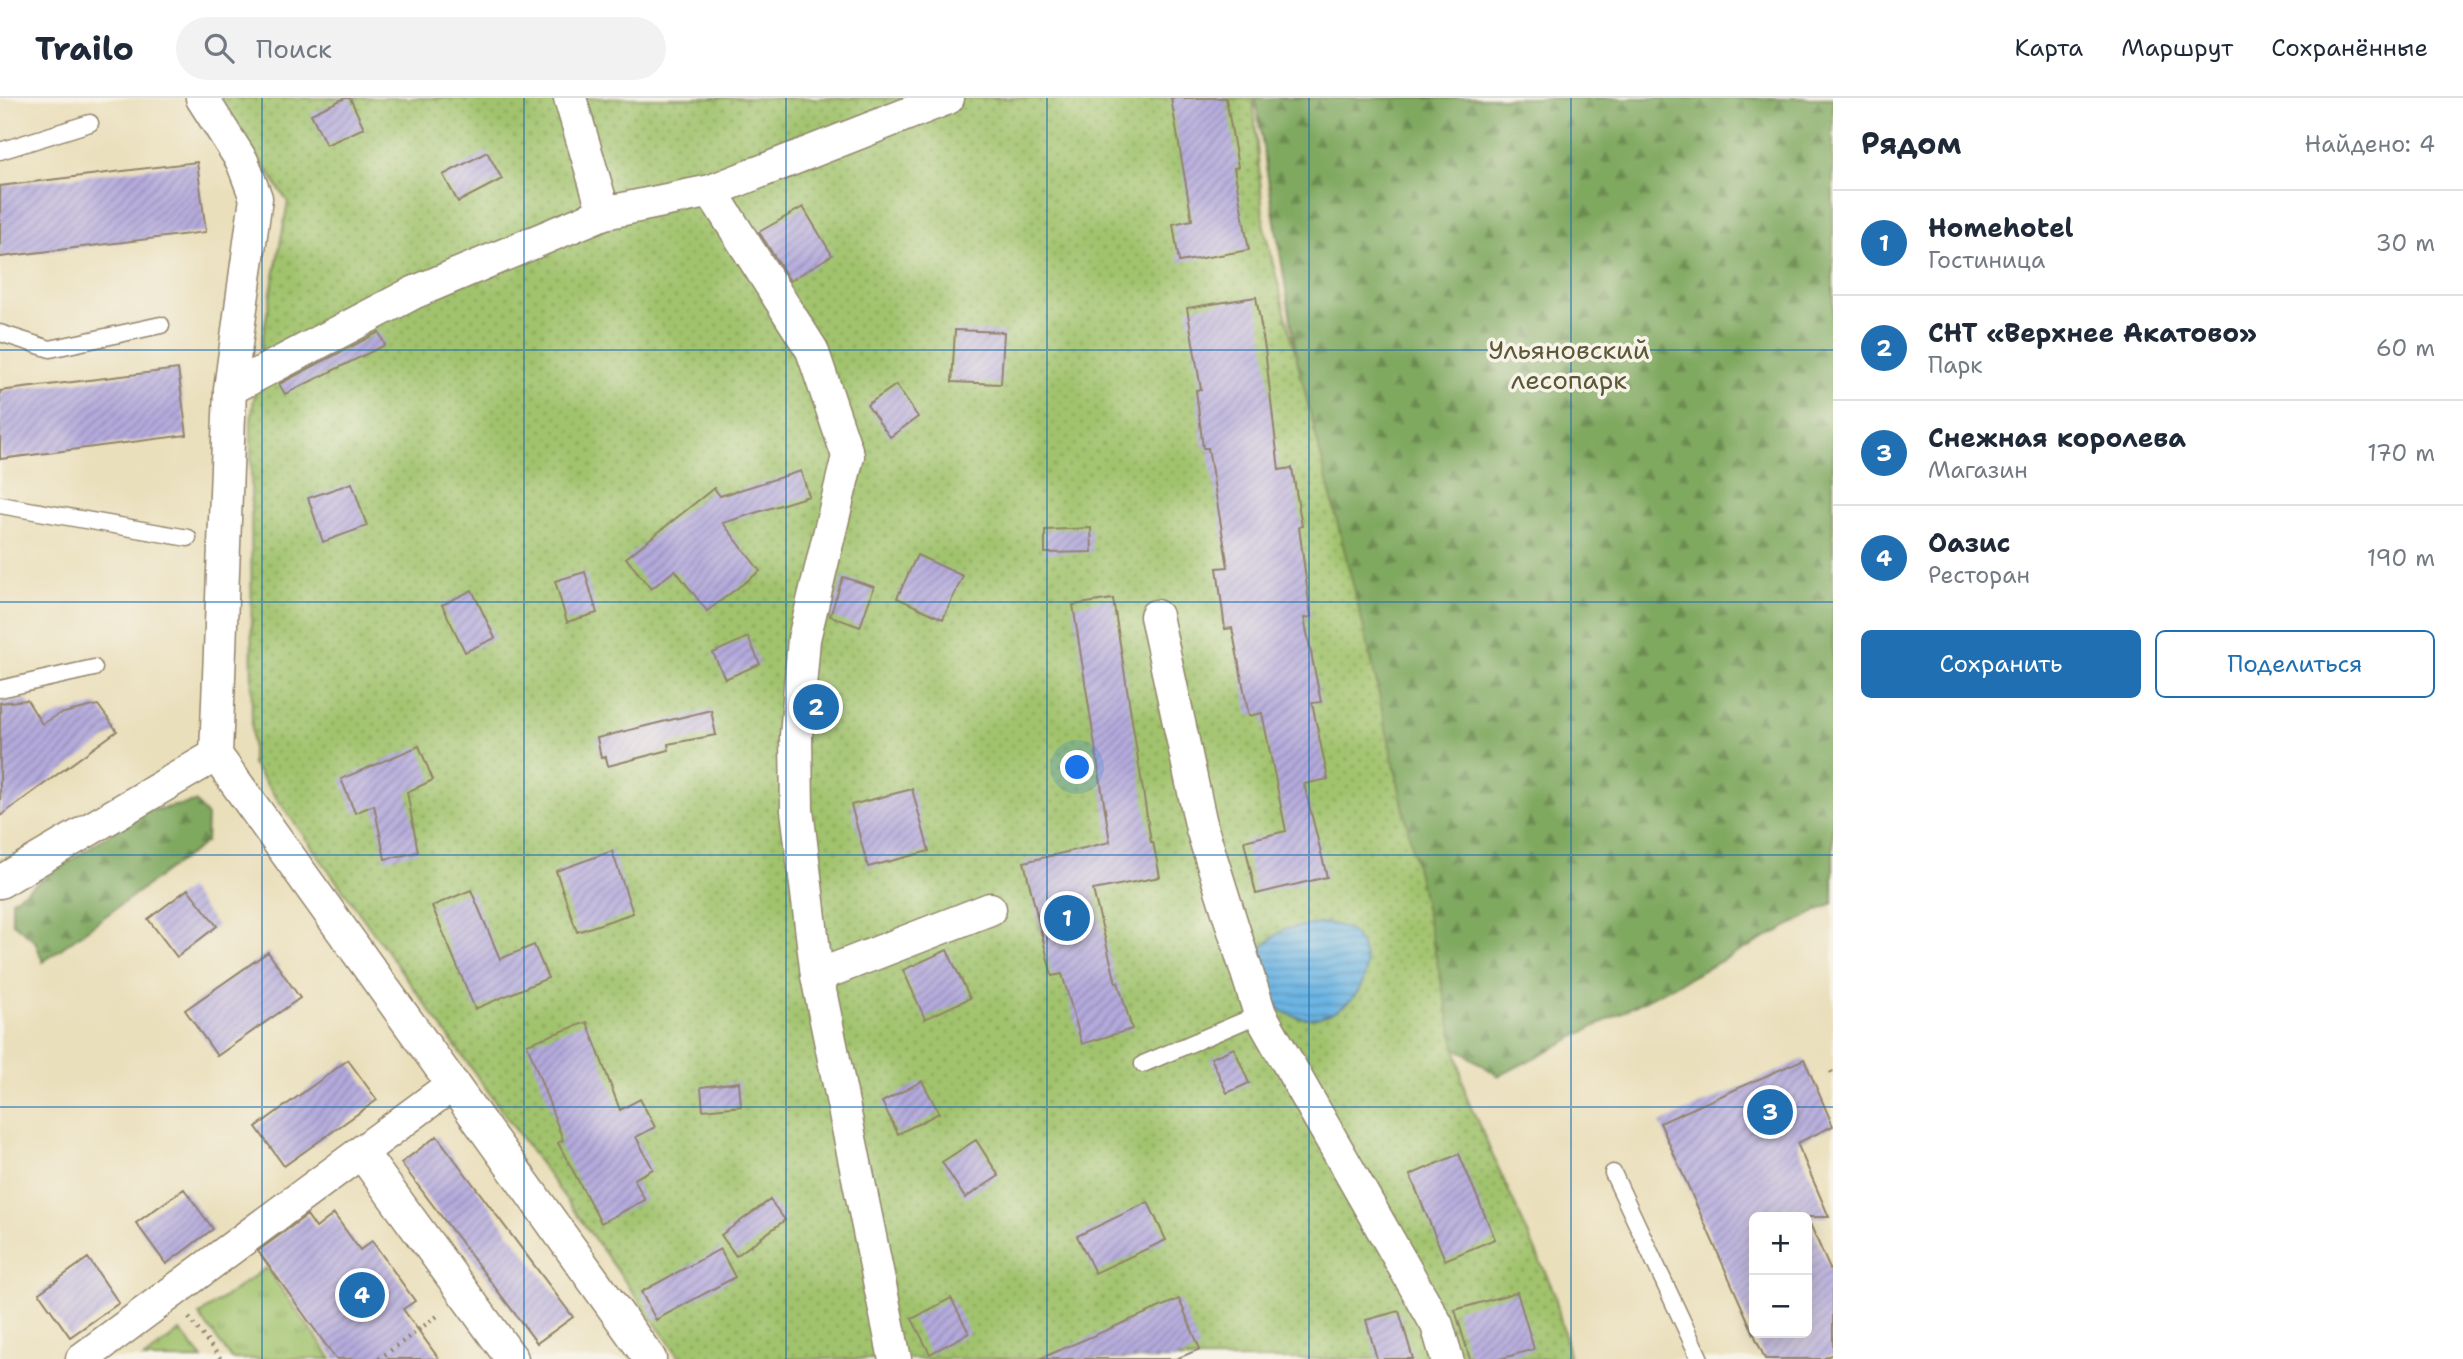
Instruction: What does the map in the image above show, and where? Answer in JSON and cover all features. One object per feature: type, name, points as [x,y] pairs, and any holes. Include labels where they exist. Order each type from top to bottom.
[{"type":"street","points":[[202,98],[242,161],[256,198],[230,389],[216,755],[650,1359]]},
{"type":"street","points":[[570,98],[604,213]]},
{"type":"street","points":[[230,389],[413,293],[604,213],[711,191],[948,98]]},
{"type":"street","points":[[711,191],[812,350],[848,456],[804,639],[796,736],[797,810],[817,976],[895,1359]]},
{"type":"street","points":[[1156,616],[1202,830],[1260,1014],[1437,1325],[1447,1359]]},
{"type":"street","points":[[0,881],[216,755]]},
{"type":"street","points":[[817,976],[990,909]]},
{"type":"street","points":[[82,1359],[453,1084]]},
{"type":"street","points":[[361,1152],[512,1359]]},
{"type":"lane","points":[[0,151],[90,123]]},
{"type":"lane","points":[[0,332],[50,349],[161,325]]},
{"type":"lane","points":[[0,505],[188,538]]},
{"type":"lane","points":[[0,689],[94,668]]},
{"type":"lane","points":[[1143,1065],[1260,1014]]},
{"type":"lane","points":[[1613,1173],[1700,1359]]},
{"type":"path","points":[[170,1294],[221,1359]]},
{"type":"path","points":[[379,1359],[465,1295]]},
{"type":"green space","points":[[218,98],[1253,98],[1264,227],[1369,649],[1466,1096],[1554,1292],[1570,1359],[681,1359],[252,764],[251,421],[261,346],[288,202]]},
{"type":"green space","name":"Ульяновский лесопарк","points":[[1255,98],[1833,98],[1833,903],[1499,1076],[1422,1026],[1299,370]]},
{"type":"green space","points":[[196,802],[207,816],[206,842],[43,962],[35,941],[12,922],[12,900],[142,812]]},
{"type":"green space","points":[[266,1268],[332,1359],[232,1359],[199,1315]]},
{"type":"green space","points":[[180,1331],[203,1359],[143,1359]]},
{"type":"water","points":[[1325,923],[1348,930],[1356,936],[1366,965],[1363,981],[1355,995],[1344,1006],[1313,1018],[1296,1017],[1280,1009],[1262,987],[1255,953],[1284,929]]},
{"type":"building","points":[[350,98],[364,128],[326,145],[311,114]]},
{"type":"building","points":[[1171,98],[1226,98],[1238,167],[1234,168],[1249,250],[1179,262],[1173,224],[1192,220]]},
{"type":"building","points":[[487,152],[502,179],[458,202],[443,175]]},
{"type":"building","points":[[197,162],[206,232],[0,257],[0,186]]},
{"type":"building","points":[[803,207],[832,255],[790,281],[759,232]]},
{"type":"building","points":[[1256,297],[1279,470],[1292,468],[1302,526],[1299,527],[1311,617],[1304,618],[1321,702],[1312,703],[1328,779],[1304,784],[1327,877],[1256,894],[1244,841],[1286,831],[1262,713],[1249,716],[1232,628],[1225,629],[1217,568],[1228,567],[1208,448],[1203,448],[1196,390],[1201,389],[1187,308]]},
{"type":"building","points":[[955,330],[1004,332],[1001,384],[952,382]]},
{"type":"building","points":[[379,332],[385,345],[285,394],[279,384]]},
{"type":"building","points":[[178,369],[187,435],[0,459],[0,391]]},
{"type":"building","points":[[896,385],[918,417],[890,437],[867,405]]},
{"type":"building","points":[[801,471],[809,496],[723,523],[760,571],[707,611],[675,570],[651,589],[626,558],[714,488],[720,496]]},
{"type":"building","points":[[352,483],[367,526],[323,542],[308,498]]},
{"type":"building","points":[[1091,528],[1092,552],[1045,553],[1045,530]]},
{"type":"building","points":[[917,555],[963,576],[943,619],[897,598]]},
{"type":"building","points":[[585,572],[597,613],[567,622],[555,581]]},
{"type":"building","points":[[843,577],[874,587],[860,627],[830,616]]},
{"type":"building","points":[[472,590],[495,638],[465,652],[442,605]]},
{"type":"building","points":[[1113,599],[1151,842],[1160,877],[1093,890],[1116,983],[1118,982],[1132,1029],[1082,1044],[1062,974],[1052,976],[1024,862],[1110,842],[1073,605]]},
{"type":"building","points":[[748,637],[760,664],[725,679],[713,653]]},
{"type":"building","points":[[27,700],[42,724],[59,714],[98,705],[117,731],[0,816],[0,703]]},
{"type":"building","points":[[711,710],[716,735],[668,744],[669,750],[608,766],[606,757],[601,758],[597,738]]},
{"type":"building","points":[[419,746],[433,780],[407,792],[418,852],[385,859],[374,805],[355,813],[341,779]]},
{"type":"building","points":[[912,789],[929,851],[868,867],[851,805]]},
{"type":"building","points":[[612,851],[633,913],[577,932],[556,871]]},
{"type":"building","points":[[188,889],[217,926],[177,957],[148,919]]},
{"type":"building","points":[[471,890],[500,959],[534,945],[548,978],[475,1009],[432,906]]},
{"type":"building","points":[[947,950],[970,998],[925,1019],[903,970]]},
{"type":"building","points":[[268,952],[300,998],[217,1056],[185,1010]]},
{"type":"building","points":[[587,1022],[620,1110],[640,1099],[655,1127],[636,1137],[653,1169],[634,1179],[645,1200],[601,1223],[558,1143],[563,1140],[527,1044]]},
{"type":"building","points":[[1234,1048],[1249,1083],[1227,1093],[1211,1058]]},
{"type":"building","points":[[1804,1059],[1833,1126],[1797,1143],[1829,1217],[1812,1217],[1812,1212],[1749,1212],[1749,1323],[1660,1123]]},
{"type":"building","points":[[348,1060],[377,1100],[284,1166],[256,1127]]},
{"type":"building","points":[[922,1081],[939,1113],[898,1134],[882,1102]]},
{"type":"building","points":[[739,1082],[741,1106],[703,1110],[701,1087]]},
{"type":"building","points":[[437,1136],[573,1317],[537,1343],[401,1163]]},
{"type":"building","points":[[976,1140],[999,1176],[965,1198],[942,1162]]},
{"type":"building","points":[[1459,1154],[1495,1239],[1445,1260],[1410,1175]]},
{"type":"building","points":[[184,1189],[213,1229],[166,1264],[136,1223]]},
{"type":"building","points":[[770,1200],[785,1220],[736,1256],[721,1235]]},
{"type":"building","points":[[1148,1202],[1166,1240],[1095,1273],[1077,1236]]},
{"type":"building","points":[[334,1214],[360,1250],[372,1241],[415,1301],[403,1309],[439,1359],[336,1359],[258,1251],[307,1215],[316,1228]]},
{"type":"building","points":[[1812,1228],[1833,1276],[1833,1354],[1823,1359],[1765,1359],[1756,1338],[1812,1338]]},
{"type":"building","points":[[720,1249],[735,1277],[656,1320],[641,1292]]},
{"type":"building","points":[[88,1258],[119,1303],[70,1337],[39,1293]]},
{"type":"building","points":[[1517,1292],[1534,1349],[1500,1359],[1470,1359],[1455,1310]]},
{"type":"building","points":[[951,1298],[969,1333],[930,1354],[912,1319]]},
{"type":"building","points":[[1179,1299],[1200,1349],[1176,1359],[1039,1359]]},
{"type":"building","points":[[1399,1311],[1413,1359],[1377,1359],[1366,1320]]},
{"type":"place","name":"СНТ «Верхнее Акатово»","points":[[816,707]]},
{"type":"place","name":"Homehotel","points":[[1067,918]]},
{"type":"place","name":"Снежная королева","points":[[1770,1112]]},
{"type":"place","name":"Оазис","points":[[362,1295]]}]
